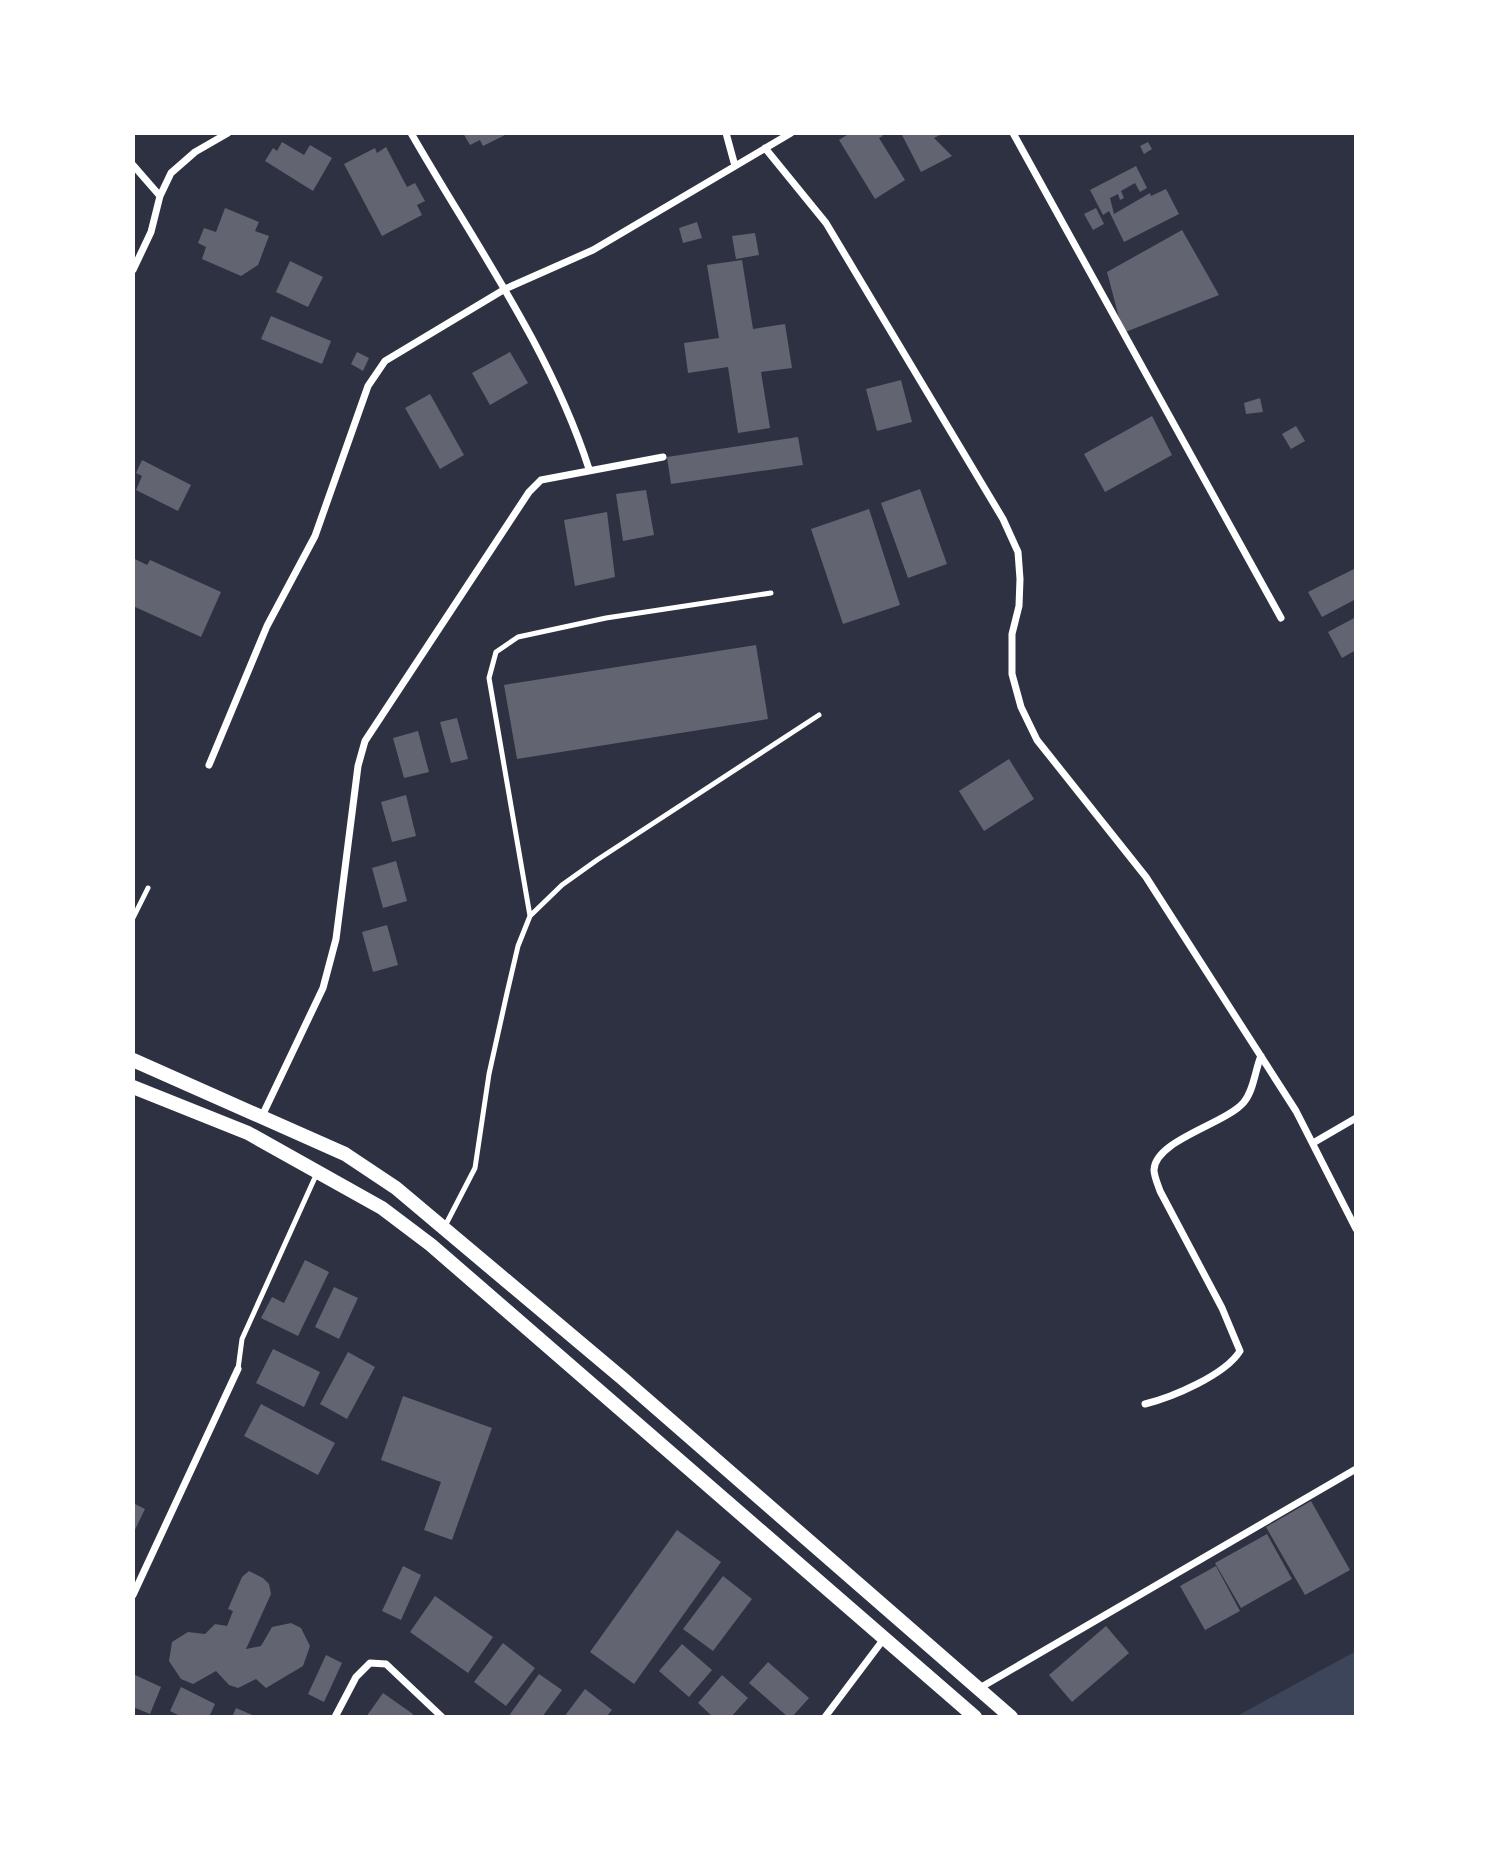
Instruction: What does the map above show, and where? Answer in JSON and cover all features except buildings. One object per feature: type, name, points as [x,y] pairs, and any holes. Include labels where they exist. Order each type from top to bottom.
[{"type":"main road","points":[[133,1060],[345,1154],[396,1188],[622,1378],[1011,1717]]},
{"type":"main road","points":[[133,1087],[248,1133],[382,1208],[431,1245],[743,1513],[883,1640],[975,1717]]},
{"type":"street","points":[[133,270],[151,232],[160,196],[171,173],[195,152],[229,133]]},
{"type":"street","points":[[411,133],[529,329],[571,419],[589,469]]},
{"type":"street","points":[[726,133],[735,166]]},
{"type":"street","points":[[209,765],[267,626],[315,536],[368,386],[385,361],[505,289],[593,250],[791,133]]},
{"type":"street","points":[[1013,133],[1281,618]]},
{"type":"street","points":[[765,148],[826,223],[1003,519],[1018,552],[1020,579],[1019,606],[1012,634],[1012,674],[1021,707],[1037,740],[1146,877],[1261,1056],[1313,1143],[1356,1229]]},
{"type":"street","points":[[133,165],[160,196]]},
{"type":"street","points":[[262,1116],[323,988],[335,939],[358,766],[365,741],[529,492],[541,480],[663,457]]},
{"type":"street","points":[[1145,1404],[1190,1388],[1235,1359],[1240,1350],[1222,1308],[1160,1191],[1154,1171],[1157,1159],[1171,1146],[1243,1104],[1261,1056]]},
{"type":"street","points":[[1313,1143],[1356,1118]]},
{"type":"street","points":[[133,1595],[239,1369]]},
{"type":"street","points":[[977,1689],[1356,1469]]},
{"type":"street","points":[[825,1717],[883,1640]]},
{"type":"street","points":[[335,1717],[355,1676],[370,1663],[386,1664],[442,1717]]},
{"type":"lane","points":[[530,916],[489,678],[496,652],[518,637],[606,618],[771,593]]},
{"type":"lane","points":[[444,1228],[475,1168],[489,1074],[518,946],[530,916],[562,885],[597,860],[819,715]]},
{"type":"lane","points":[[133,918],[148,888]]},
{"type":"lane","points":[[239,1369],[242,1339],[318,1171]]},
{"type":"shaded area","points":[[1356,1651],[1356,1717],[1235,1717]]}]
